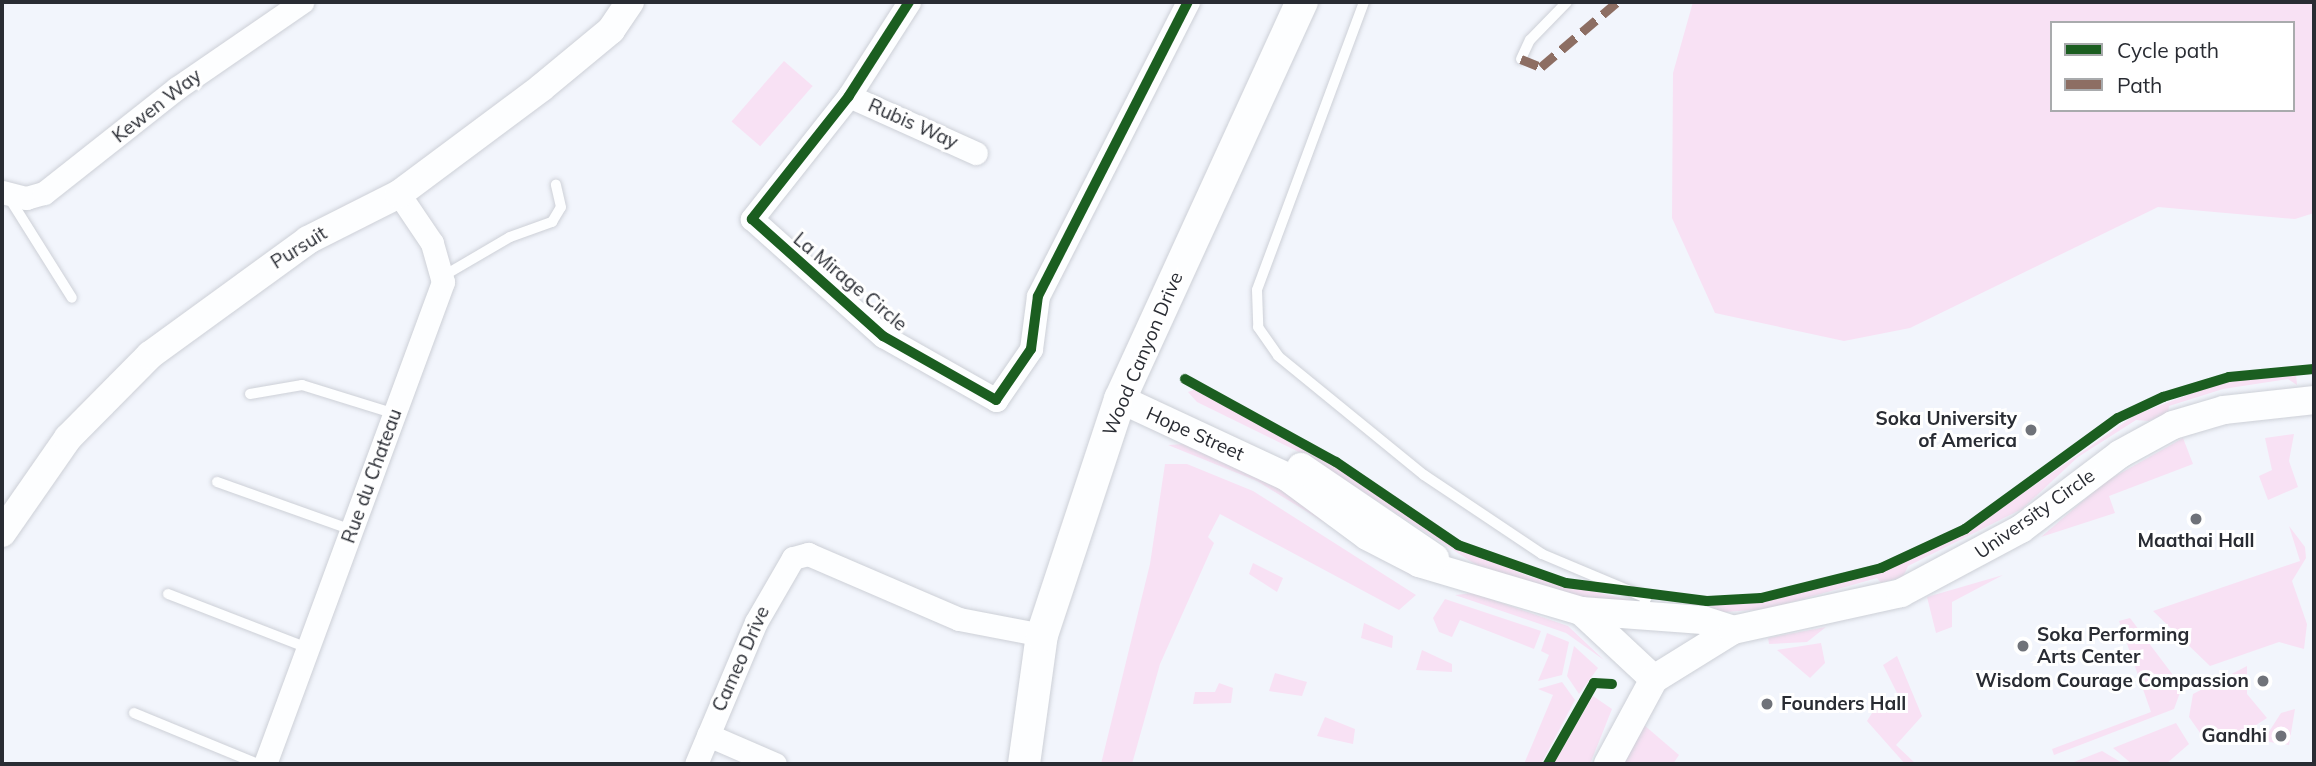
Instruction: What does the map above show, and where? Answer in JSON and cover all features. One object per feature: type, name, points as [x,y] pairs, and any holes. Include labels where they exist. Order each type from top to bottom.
[{"type":"main road","name":"Wood Canyon Drive","points":[[1024,764],[1042,635],[1120,399],[1302,2]]},
{"type":"street","name":"Kewen Way","points":[[5,194],[26,198],[53,187],[177,88],[302,2]]},
{"type":"street","name":"Pursuit","points":[[2,533],[60,447],[150,355],[308,240],[399,194],[611,30],[631,2]]},
{"type":"street","name":"La Mirage Circle","points":[[909,2],[849,96],[752,219],[883,336],[996,400],[1031,349],[1038,296],[1188,2]]},
{"type":"street","name":"Rubis Way","points":[[849,96],[976,153]]},
{"type":"street","points":[[399,194],[445,275]]},
{"type":"street","name":"Rue du Chateau","points":[[265,764],[445,275]]},
{"type":"street","name":"Hope Street","points":[[1120,399],[1182,411],[1301,467],[1430,551],[1441,566],[1581,611],[1654,679]]},
{"type":"street","name":"University Circle","points":[[1608,764],[1654,679],[1733,630],[1901,593],[2021,529],[2120,454],[2173,425],[2224,410],[2314,400]]},
{"type":"street","name":"Cameo Drive","points":[[696,764],[756,622],[793,558],[807,554],[959,619],[1042,635]]},
{"type":"street","points":[[1581,611],[1643,607],[1703,620],[1733,630]]},
{"type":"street","points":[[708,735],[775,764]]},
{"type":"lane","points":[[1364,2],[1257,290],[1258,327],[1278,356],[1469,508],[1542,554],[1643,607]]},
{"type":"lane","points":[[1521,59],[1530,40],[1567,2]]},
{"type":"lane","points":[[445,275],[510,237],[552,222],[561,207],[556,185]]},
{"type":"lane","points":[[5,194],[72,298]]},
{"type":"lane","points":[[250,394],[302,385],[395,414]]},
{"type":"lane","points":[[217,482],[352,530]]},
{"type":"lane","points":[[168,594],[308,648]]},
{"type":"lane","points":[[134,713],[258,764]]},
{"type":"shaded area","points":[[1693,2],[2314,2],[2314,213],[2295,219],[2158,207],[1910,328],[1844,341],[1715,313],[1672,218],[1673,73]]},
{"type":"shaded area","points":[[784,61],[813,86],[760,146],[732,121]]},
{"type":"shaded area","points":[[2296,374],[2297,385],[2288,379],[2223,389],[2169,406],[2168,413],[2149,421],[2136,420],[2078,457],[2022,509],[1908,566],[1903,577],[1881,583],[1877,578],[1767,609],[1711,613],[1672,604],[1745,604],[1877,573],[1969,531],[2135,415],[2222,382]]},
{"type":"shaded area","points":[[1196,389],[1315,452],[1458,549],[1531,577],[1635,601],[1590,601],[1478,566],[1309,457],[1197,402],[1188,392]]},
{"type":"shaded area","points":[[2294,434],[2289,461],[2298,487],[2268,500],[2259,476],[2272,470],[2265,438]]},
{"type":"shaded area","points":[[2183,438],[2193,464],[2109,496],[2115,513],[2041,537],[2105,482]]},
{"type":"shaded area","points":[[1185,444],[1261,475],[1415,578],[1257,481],[1168,445]]},
{"type":"shaded area","points":[[1165,464],[1187,464],[1253,491],[1416,595],[1399,610],[1220,514],[1208,537],[1214,543],[1160,664],[1132,764],[1101,764],[1150,564]]},
{"type":"shaded area","points":[[2289,526],[2305,547],[2306,558],[2292,581],[2307,624],[2304,649],[2279,642],[2210,666],[2153,611],[2300,561]]},
{"type":"shaded area","points":[[1253,563],[1283,578],[1277,592],[1249,574]]},
{"type":"shaded area","points":[[2003,575],[1952,602],[1952,627],[1936,633],[1927,597]]},
{"type":"shaded area","points":[[1473,593],[1568,626],[1604,660],[1566,633],[1455,595]]},
{"type":"shaded area","points":[[1445,599],[1541,631],[1534,649],[1460,620],[1452,637],[1439,632],[1433,618]]},
{"type":"shaded area","points":[[2130,618],[2182,687],[2174,709],[2054,755],[2052,749],[2151,712],[2119,621]]},
{"type":"shaded area","points":[[1364,623],[1393,636],[1392,648],[1361,638]]},
{"type":"shaded area","points":[[1826,627],[1807,642],[1769,644],[1768,638]]},
{"type":"shaded area","points":[[1547,633],[1569,642],[1562,675],[1538,681],[1549,655],[1541,651]]},
{"type":"shaded area","points":[[1821,643],[1825,663],[1810,678],[1777,650]]},
{"type":"shaded area","points":[[1574,646],[1598,668],[1579,694],[1567,676]]},
{"type":"shaded area","points":[[1422,650],[1452,664],[1452,672],[1416,670]]},
{"type":"shaded area","points":[[1897,656],[1922,716],[1896,745],[1916,764],[1905,764],[1867,721],[1877,705],[1886,708],[1899,697],[1883,665]]},
{"type":"shaded area","points":[[2247,666],[2247,694],[2267,718],[2233,740],[2203,737],[2189,717],[2193,694]]},
{"type":"shaded area","points":[[1275,673],[1307,682],[1302,696],[1269,691]]},
{"type":"shaded area","points":[[1562,682],[1575,700],[1541,764],[1524,764],[1553,695],[1538,689]]},
{"type":"shaded area","points":[[1219,683],[1233,688],[1231,703],[1193,704],[1195,692],[1215,692]]},
{"type":"shaded area","points":[[1593,696],[1612,709],[1590,764],[1553,764]]},
{"type":"shaded area","points":[[2295,709],[2289,745],[2263,741],[2281,713]]},
{"type":"shaded area","points":[[1325,717],[1355,729],[1353,744],[1317,736]]},
{"type":"shaded area","points":[[2176,723],[2189,744],[2166,764],[2132,764],[2113,748]]},
{"type":"shaded area","points":[[1644,725],[1679,755],[1673,764],[1624,764]]},
{"type":"shaded area","points":[[2102,751],[2124,764],[2069,764]]},
{"type":"marked path","points":[[1521,59],[1541,67],[1617,2]]},
{"type":"cycle path","points":[[909,2],[849,96],[752,219],[883,336],[996,400],[1031,349],[1038,296],[1188,2]]},
{"type":"cycle path","points":[[1185,379],[1336,462],[1458,545],[1566,583],[1707,601],[1761,598],[1881,568],[1965,529],[2118,418],[2163,397],[2229,377],[2314,369]]},
{"type":"cycle path","points":[[1548,764],[1594,683],[1612,684]]},
{"type":"place","name":"Soka University of America","points":[[2031,430]]},
{"type":"place","name":"Maathai Hall","points":[[2196,519]]},
{"type":"place","name":"Soka Performing Arts Center","points":[[2023,646]]},
{"type":"place","name":"Wisdom Courage Compassion","points":[[2263,681]]},
{"type":"place","name":"Founders Hall","points":[[1767,704]]},
{"type":"place","name":"Gandhi","points":[[2281,736]]}]
